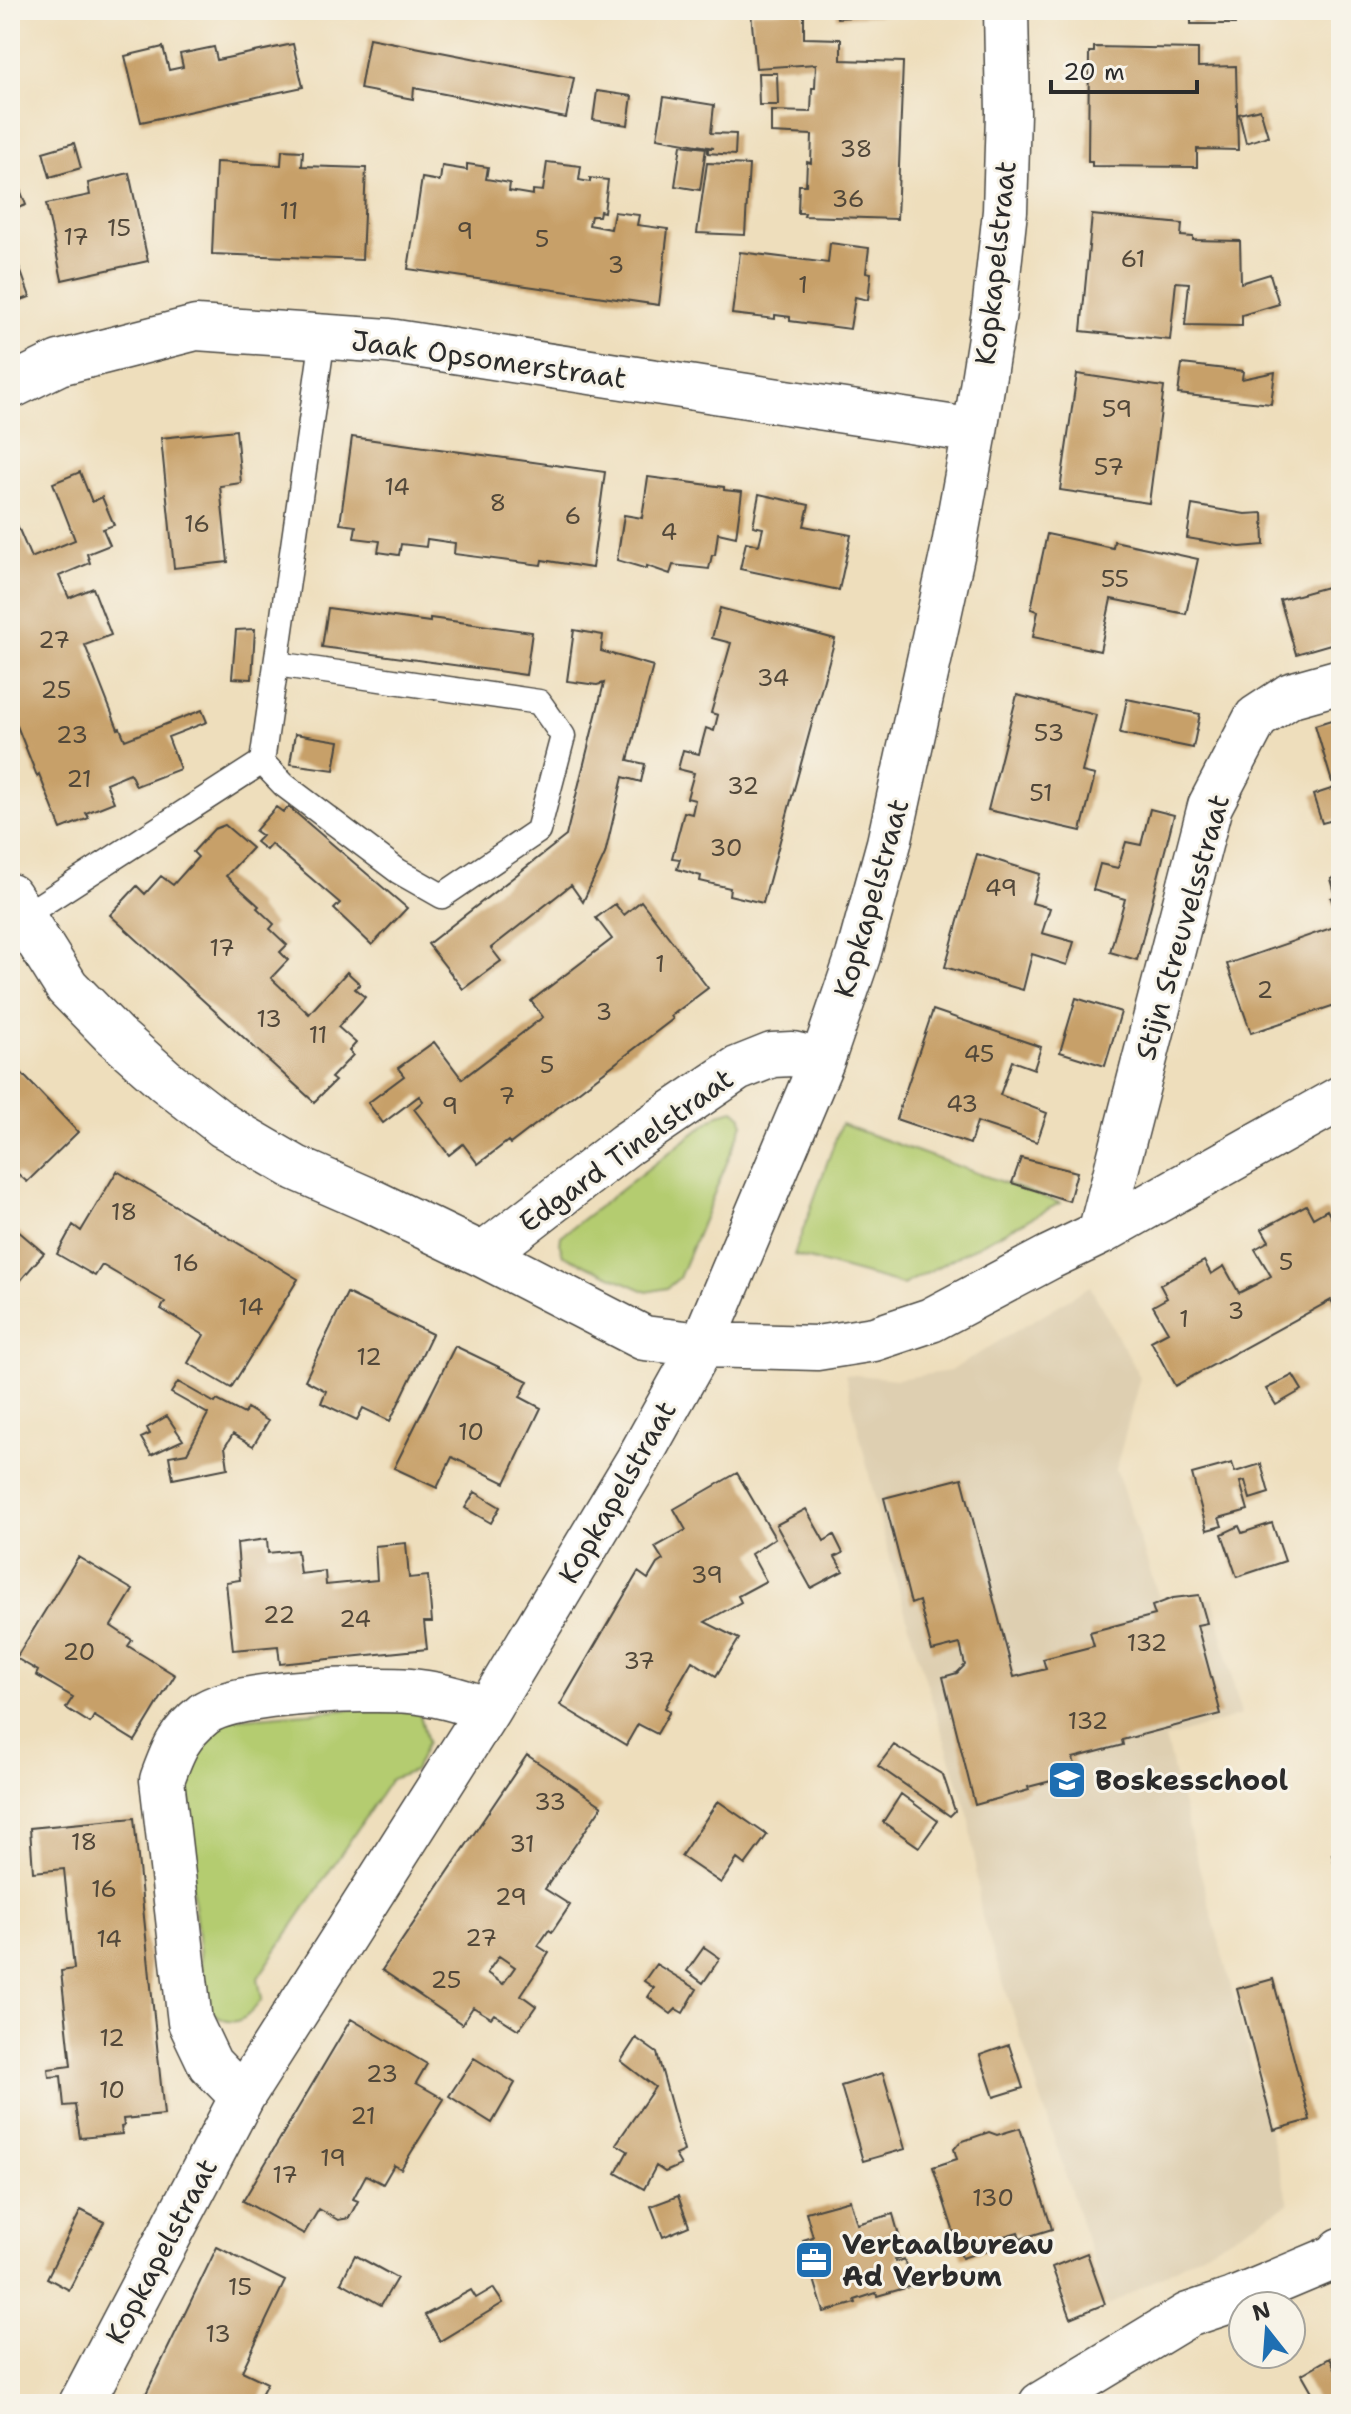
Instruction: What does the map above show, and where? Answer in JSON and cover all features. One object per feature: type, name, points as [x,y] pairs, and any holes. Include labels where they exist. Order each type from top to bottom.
[{"type":"street","name":"Kopkapelstraat","points":[[81,2404],[242,2097],[488,1710],[638,1460],[702,1345],[822,1061],[858,956],[889,843],[953,551],[975,431],[994,312],[1005,211],[1008,113],[1006,10]]},
{"type":"street","name":"Jaak Opsomerstraat","points":[[10,387],[59,363],[196,328],[389,341],[975,431]]},
{"type":"street","name":"Stijn Streuvelsstraat","points":[[1100,1233],[1210,806],[1256,718],[1291,695],[1341,681]]},
{"type":"street","name":"Edgard Tinelstraat","points":[[16,906],[67,987],[114,1035],[224,1126],[296,1168],[483,1255],[644,1338],[702,1345]]},
{"type":"street","name":"Edgard Tinelstraat","points":[[483,1255],[625,1145],[737,1069],[772,1055],[792,1054],[822,1061]]},
{"type":"street","points":[[702,1345],[817,1348],[874,1339],[931,1320],[1100,1233],[1341,1098]]},
{"type":"street","points":[[242,2097],[210,2064],[190,2022],[162,1780],[176,1742],[206,1712],[246,1698],[411,1691],[462,1701],[488,1710]]},
{"type":"street","points":[[1041,2404],[1188,2315],[1275,2283],[1335,2257],[1341,2250]]},
{"type":"lane","points":[[262,762],[323,337]]},
{"type":"lane","points":[[262,762],[284,785],[398,871],[442,896],[538,831],[563,736],[539,702],[276,664]]},
{"type":"lane","points":[[16,906],[262,762]]},
{"type":"shaded area","name":"Boskesschool","points":[[1090,1286],[1140,1377],[1116,1469],[1162,1607],[1213,1598],[1241,1715],[1165,1739],[1289,2204],[1108,2306],[981,1914],[970,1821],[883,1533],[845,1374],[897,1379],[950,1371]]},
{"type":"green space","points":[[734,1110],[742,1117],[743,1124],[679,1278],[667,1288],[647,1292],[563,1255],[561,1236],[719,1114]]},
{"type":"green space","points":[[841,1124],[1060,1203],[903,1285],[794,1255]]},
{"type":"green space","points":[[405,1705],[420,1715],[427,1742],[414,1771],[391,1779],[258,1978],[262,1999],[256,2007],[236,2021],[214,2015],[206,2007],[179,1772],[204,1729],[231,1719]]},
{"type":"building","points":[[836,10],[900,10],[901,14],[837,18]]},
{"type":"building","points":[[1191,10],[1235,10],[1235,24],[1191,24]]},
{"type":"building","points":[[804,11],[804,38],[841,39],[841,60],[903,62],[897,219],[804,216],[805,213],[798,213],[799,185],[806,185],[807,162],[811,163],[812,135],[771,133],[771,111],[811,112],[816,64],[756,68],[751,12]]},
{"type":"building","points":[[369,38],[574,78],[566,118],[414,88],[413,99],[360,89]]},
{"type":"building","points":[[293,44],[303,87],[141,122],[125,56],[163,47],[169,70],[183,67],[180,54],[214,47],[217,60]]},
{"type":"building","points":[[1094,47],[1198,49],[1198,67],[1236,66],[1238,150],[1197,149],[1197,167],[1092,166],[1092,162],[1088,162],[1089,52],[1094,52]]},
{"type":"building","points":[[758,73],[777,73],[778,105],[759,105]]},
{"type":"building","points":[[597,91],[632,96],[628,125],[593,120]]},
{"type":"building","points":[[664,97],[714,105],[711,133],[736,134],[735,155],[708,153],[708,148],[714,148],[657,138]]},
{"type":"building","points":[[1260,109],[1268,136],[1246,143],[1239,114]]},
{"type":"building","points":[[74,143],[81,168],[50,177],[43,152]]},
{"type":"building","points":[[681,145],[706,148],[700,190],[675,186]]},
{"type":"building","points":[[282,150],[303,151],[302,166],[366,168],[362,260],[212,254],[216,162],[281,165]]},
{"type":"building","points":[[547,162],[581,166],[579,180],[608,180],[604,212],[591,216],[589,225],[611,229],[614,212],[639,215],[637,225],[668,229],[659,305],[408,269],[422,178],[440,181],[442,166],[467,170],[467,164],[488,167],[486,179],[510,183],[509,191],[533,195],[533,190],[543,191]]},
{"type":"building","points":[[707,163],[749,165],[745,235],[697,233]]},
{"type":"building","points":[[10,164],[26,205],[10,211]]},
{"type":"building","points":[[129,173],[148,261],[62,280],[46,204],[90,195],[88,183]]},
{"type":"building","points":[[1092,215],[1182,224],[1181,236],[1193,237],[1193,240],[1240,241],[1241,283],[1270,274],[1279,304],[1242,315],[1242,326],[1185,325],[1189,283],[1176,282],[1170,340],[1081,331]]},
{"type":"building","points":[[830,243],[869,248],[866,272],[871,273],[868,300],[855,297],[850,329],[790,321],[790,317],[775,315],[775,319],[732,314],[740,252],[828,263]]},
{"type":"building","points":[[15,255],[30,297],[10,304],[10,257]]},
{"type":"building","points":[[1182,364],[1243,371],[1242,379],[1275,372],[1271,404],[1178,394]]},
{"type":"building","points":[[1077,374],[1164,387],[1149,503],[1060,490]]},
{"type":"building","points":[[236,430],[241,483],[220,486],[228,562],[174,568],[161,438]]},
{"type":"building","points":[[352,437],[605,472],[592,568],[542,560],[541,565],[454,554],[455,543],[427,539],[426,547],[401,544],[399,555],[378,552],[380,541],[354,538],[356,526],[340,524]]},
{"type":"building","points":[[80,472],[92,502],[102,497],[114,525],[103,529],[110,545],[87,554],[90,563],[59,576],[69,598],[93,588],[111,635],[85,645],[118,729],[125,740],[202,710],[207,722],[168,737],[180,769],[136,786],[130,773],[106,783],[114,802],[86,813],[89,818],[61,829],[10,708],[10,508],[31,558],[75,540],[53,483]]},
{"type":"building","points":[[648,477],[742,492],[736,537],[718,533],[715,555],[712,555],[709,569],[673,565],[670,574],[617,560],[624,515],[642,518]]},
{"type":"building","points":[[759,494],[809,505],[804,526],[851,535],[839,590],[740,569],[746,542],[759,545],[763,528],[753,526]]},
{"type":"building","points":[[1192,505],[1245,514],[1263,513],[1264,545],[1240,547],[1187,538]]},
{"type":"building","points":[[1047,534],[1113,548],[1114,541],[1198,559],[1186,614],[1111,599],[1100,651],[1033,637],[1038,611],[1031,609]]},
{"type":"building","points":[[1341,583],[1341,641],[1296,654],[1280,600]]},
{"type":"building","points":[[328,608],[532,632],[526,675],[322,647]]},
{"type":"building","points":[[720,608],[835,639],[763,903],[729,895],[730,888],[700,881],[701,876],[677,869],[680,859],[672,858],[684,812],[692,814],[695,800],[687,798],[694,773],[678,769],[683,750],[699,754],[706,728],[714,731],[718,715],[711,713],[731,643],[712,638]]},
{"type":"building","points":[[255,629],[252,679],[232,678],[236,630]]},
{"type":"building","points":[[574,630],[603,635],[601,651],[653,666],[628,760],[645,764],[641,782],[623,777],[605,854],[583,902],[571,885],[491,948],[501,961],[463,989],[428,944],[566,836],[604,683],[567,681]]},
{"type":"building","points":[[1017,695],[1096,715],[1082,772],[1095,775],[1081,831],[988,810]]},
{"type":"building","points":[[1127,699],[1200,714],[1193,748],[1120,733]]},
{"type":"building","points":[[1341,717],[1341,779],[1332,782],[1315,725]]},
{"type":"building","points":[[295,734],[339,741],[334,770],[290,764]]},
{"type":"building","points":[[1340,786],[1341,818],[1322,823],[1313,795]]},
{"type":"building","points":[[276,807],[283,812],[289,807],[407,908],[372,945],[334,909],[340,903],[271,844],[266,850],[256,842],[262,836],[255,831]]},
{"type":"building","points":[[1150,809],[1174,815],[1137,960],[1110,952],[1125,899],[1093,890],[1100,864],[1118,868],[1126,842],[1141,845]]},
{"type":"building","points":[[225,825],[252,848],[226,876],[259,906],[257,908],[274,924],[270,929],[287,945],[280,952],[288,960],[271,978],[309,1014],[347,972],[360,984],[355,989],[365,997],[338,1027],[356,1043],[349,1051],[353,1055],[331,1078],[335,1081],[314,1102],[110,915],[137,886],[145,894],[161,876],[173,885],[198,857],[193,852],[214,829]]},
{"type":"building","points":[[977,854],[1040,874],[1032,903],[1050,908],[1042,933],[1074,942],[1067,965],[1032,954],[1023,990],[945,967]]},
{"type":"building","points":[[1341,876],[1341,1003],[1251,1033],[1227,964],[1340,925],[1331,898],[1336,896],[1331,879]]},
{"type":"building","points":[[641,901],[708,988],[671,1016],[673,1019],[510,1144],[508,1141],[478,1164],[463,1144],[449,1155],[414,1109],[423,1101],[419,1096],[383,1123],[368,1103],[404,1076],[398,1068],[434,1042],[462,1079],[543,1017],[531,1001],[612,939],[596,918],[615,904],[624,915]]},
{"type":"building","points":[[1076,998],[1121,1012],[1105,1066],[1060,1052]]},
{"type":"building","points":[[933,1010],[1041,1047],[1034,1069],[1012,1061],[1000,1095],[1047,1113],[1037,1142],[977,1122],[970,1144],[896,1119]]},
{"type":"building","points":[[10,1061],[78,1132],[27,1182],[17,1173],[10,1180]]},
{"type":"building","points":[[1021,1158],[1077,1172],[1069,1201],[1012,1183]]},
{"type":"building","points":[[117,1171],[298,1279],[231,1388],[188,1363],[204,1335],[161,1309],[165,1302],[102,1265],[95,1276],[57,1254],[73,1225],[81,1231]]},
{"type":"building","points":[[1306,1205],[1313,1218],[1327,1210],[1341,1236],[1341,1310],[1338,1312],[1331,1300],[1175,1386],[1151,1341],[1168,1332],[1153,1306],[1167,1298],[1160,1285],[1204,1261],[1211,1274],[1224,1266],[1239,1293],[1255,1285],[1271,1276],[1255,1249],[1269,1241],[1262,1229]]},
{"type":"building","points":[[10,1224],[44,1253],[14,1288],[10,1284]]},
{"type":"building","points":[[347,1293],[432,1334],[390,1421],[363,1408],[357,1420],[321,1403],[326,1391],[305,1380]]},
{"type":"building","points":[[455,1346],[528,1381],[520,1397],[541,1408],[505,1483],[452,1457],[437,1488],[394,1468]]},
{"type":"building","points":[[1293,1375],[1302,1390],[1276,1405],[1266,1389]]},
{"type":"building","points":[[178,1382],[215,1403],[217,1400],[244,1414],[247,1408],[268,1421],[253,1446],[233,1434],[225,1447],[228,1468],[173,1479],[169,1456],[187,1453],[208,1414],[171,1393]]},
{"type":"building","points":[[167,1416],[183,1440],[151,1455],[141,1438],[150,1434],[147,1428]]},
{"type":"building","points":[[1232,1463],[1235,1472],[1261,1464],[1269,1493],[1250,1499],[1245,1481],[1240,1482],[1248,1510],[1219,1518],[1222,1526],[1207,1530],[1192,1474]]},
{"type":"building","points":[[737,1473],[775,1538],[751,1554],[766,1581],[738,1596],[741,1602],[705,1622],[739,1639],[716,1676],[692,1661],[665,1708],[670,1711],[657,1734],[638,1724],[626,1745],[560,1705],[638,1572],[648,1579],[663,1560],[655,1547],[686,1530],[674,1509]]},
{"type":"building","points":[[962,1478],[1014,1677],[1046,1669],[1043,1659],[1094,1646],[1090,1632],[1155,1615],[1152,1606],[1173,1598],[1199,1595],[1207,1623],[1197,1625],[1221,1714],[1122,1740],[1123,1745],[1073,1758],[1078,1774],[975,1805],[943,1677],[957,1673],[965,1665],[960,1644],[932,1651],[919,1601],[911,1604],[884,1498]]},
{"type":"building","points":[[475,1492],[500,1507],[491,1523],[465,1508]]},
{"type":"building","points":[[806,1509],[824,1541],[834,1535],[843,1553],[835,1557],[843,1571],[811,1588],[776,1525]]},
{"type":"building","points":[[1272,1523],[1285,1561],[1237,1577],[1222,1534],[1239,1526],[1242,1533]]},
{"type":"building","points":[[267,1539],[268,1553],[297,1550],[300,1574],[325,1571],[326,1585],[377,1580],[375,1546],[406,1543],[409,1578],[428,1576],[432,1622],[424,1622],[427,1649],[280,1664],[278,1646],[233,1650],[226,1582],[240,1580],[237,1543]]},
{"type":"building","points":[[78,1557],[133,1590],[111,1626],[132,1640],[128,1646],[175,1675],[135,1741],[94,1716],[90,1723],[66,1708],[73,1697],[36,1675],[38,1671],[16,1658]]},
{"type":"building","points":[[894,1745],[943,1775],[955,1811],[950,1816],[878,1766]]},
{"type":"building","points":[[527,1755],[602,1806],[545,1889],[570,1905],[552,1932],[549,1930],[538,1946],[549,1953],[521,1995],[536,2006],[519,2030],[494,2014],[491,2018],[473,2007],[462,2024],[382,1970]],"holes":[[[499,1956],[515,1967],[503,1984],[487,1973]]]},
{"type":"building","points":[[901,1794],[938,1821],[919,1847],[883,1822]]},
{"type":"building","points":[[718,1801],[767,1835],[745,1865],[737,1859],[721,1883],[681,1856]]},
{"type":"building","points":[[134,1818],[164,2115],[123,2119],[122,2134],[80,2138],[75,2105],[64,2106],[61,2076],[49,2077],[48,2069],[71,2066],[61,1971],[74,1969],[64,1869],[33,1872],[30,1828]]},
{"type":"building","points":[[1341,1852],[1341,1886],[1340,1887],[1332,1854]]},
{"type":"building","points":[[704,1947],[720,1958],[703,1983],[687,1971]]},
{"type":"building","points":[[656,1964],[697,1989],[683,2013],[676,2009],[671,2014],[648,1997],[654,1988],[644,1981]]},
{"type":"building","points":[[1273,1979],[1310,2120],[1274,2130],[1237,1989]]},
{"type":"building","points":[[351,2019],[427,2064],[416,2083],[444,2099],[401,2169],[394,2165],[383,2184],[366,2175],[353,2199],[358,2201],[349,2218],[338,2220],[319,2209],[304,2234],[243,2201]]},
{"type":"building","points":[[636,2038],[657,2053],[684,2151],[675,2155],[681,2165],[665,2172],[656,2166],[644,2189],[616,2173],[628,2151],[616,2144],[655,2087],[621,2061]]},
{"type":"building","points":[[1009,2045],[1023,2088],[994,2097],[980,2055]]},
{"type":"building","points":[[474,2058],[515,2083],[492,2123],[449,2096]]},
{"type":"building","points":[[883,2073],[905,2149],[863,2161],[841,2086]]},
{"type":"building","points":[[1020,2128],[1052,2229],[1020,2239],[1018,2232],[991,2240],[994,2248],[962,2258],[933,2167],[957,2159],[954,2149],[960,2142],[989,2132],[997,2135]]},
{"type":"building","points":[[678,2196],[689,2226],[663,2237],[651,2206]]},
{"type":"building","points":[[850,2200],[857,2224],[893,2214],[901,2243],[895,2244],[899,2258],[895,2259],[896,2262],[904,2259],[912,2286],[877,2296],[876,2293],[855,2300],[856,2303],[824,2312],[813,2276],[804,2273],[798,2263],[799,2254],[805,2247],[803,2240],[813,2237],[806,2212]]},
{"type":"building","points":[[81,2210],[104,2222],[69,2290],[47,2278]]},
{"type":"building","points":[[217,2247],[285,2281],[242,2371],[267,2383],[256,2404],[237,2404],[228,2399],[226,2404],[141,2404]]},
{"type":"building","points":[[1087,2253],[1105,2304],[1071,2318],[1052,2267]]},
{"type":"building","points":[[355,2255],[397,2278],[381,2305],[341,2282]]},
{"type":"building","points":[[493,2288],[503,2303],[440,2341],[425,2315],[471,2290],[476,2298]]},
{"type":"building","points":[[1330,2358],[1335,2368],[1341,2364],[1341,2404],[1319,2404],[1302,2374]]},
{"type":"place","name":"Boskesschool","points":[[1067,1780]]},
{"type":"place","name":"Vertaalbureau Ad Verbum","points":[[814,2260]]}]
